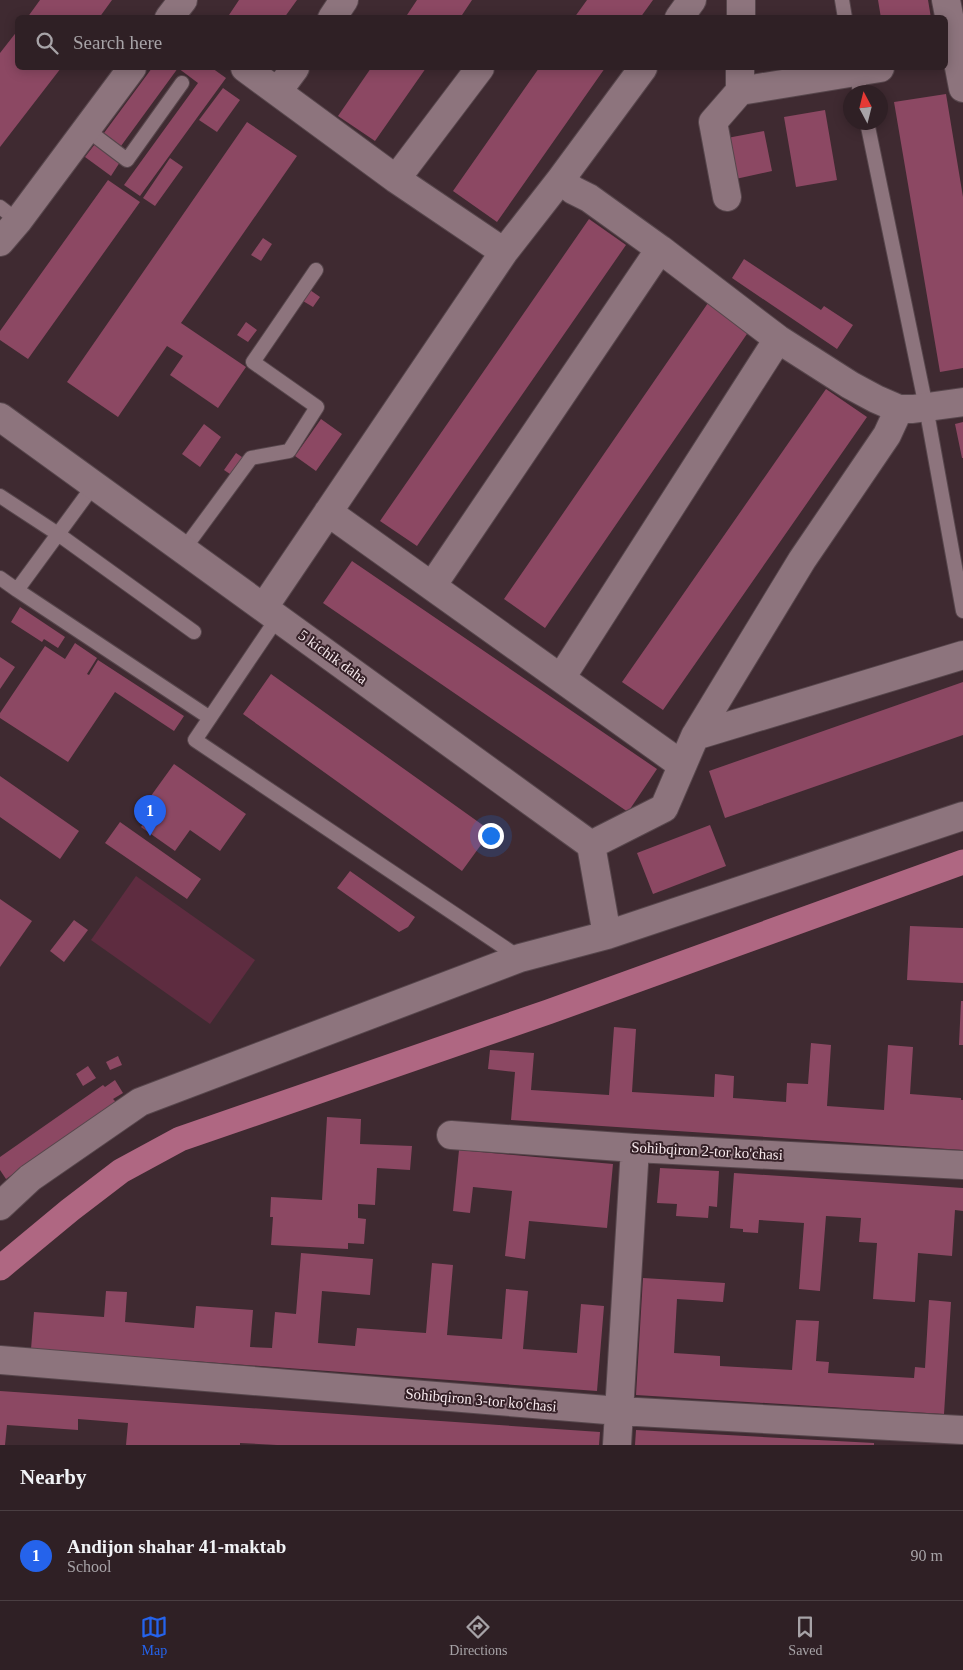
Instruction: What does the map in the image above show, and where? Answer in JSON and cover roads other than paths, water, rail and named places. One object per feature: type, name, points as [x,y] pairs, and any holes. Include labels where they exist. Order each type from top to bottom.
[{"type":"street","points":[[334,15],[344,0]]},
{"type":"street","points":[[681,15],[692,0]]},
{"type":"street","points":[[741,0],[741,15]]},
{"type":"street","points":[[946,0],[947,15]]},
{"type":"street","points":[[948,22],[951,56],[963,88]]},
{"type":"street","points":[[0,242],[9,214],[86,129],[130,70]]},
{"type":"street","points":[[248,70],[396,179],[504,252]]},
{"type":"street","points":[[278,92],[294,70]]},
{"type":"street","points":[[396,179],[478,70]]},
{"type":"street","points":[[271,612],[328,512],[504,252],[642,70]]},
{"type":"street","points":[[726,197],[713,122],[740,80],[863,75]]},
{"type":"street","points":[[561,179],[573,190],[589,198],[660,249],[778,339],[850,385],[899,409],[963,402]]},
{"type":"street","points":[[432,586],[660,249]]},
{"type":"street","points":[[561,678],[778,339]]},
{"type":"street","points":[[607,935],[591,845],[664,808],[695,736],[802,560],[887,435],[899,409]]},
{"type":"street","name":"5 kichik daha","points":[[0,417],[591,845]]},
{"type":"street","points":[[328,512],[682,765]]},
{"type":"street","points":[[695,736],[963,655]]},
{"type":"street","points":[[0,1206],[30,1178],[140,1102],[520,958],[607,935],[963,816]]},
{"type":"street","name":"Sohibqiron 2-tor ko'chasi","points":[[451,1135],[635,1148],[963,1165]]},
{"type":"street","points":[[617,1445],[635,1148]]},
{"type":"street","name":"Sohibqiron 3-tor ko'chasi","points":[[0,1360],[618,1411],[963,1430]]},
{"type":"lane","points":[[842,0],[844,15]]},
{"type":"lane","points":[[86,129],[127,160],[182,83]]},
{"type":"lane","points":[[869,130],[926,407],[963,611]]},
{"type":"lane","points":[[184,549],[251,458],[289,451],[317,407],[253,362],[316,270]]},
{"type":"lane","points":[[17,590],[94,484]]},
{"type":"lane","points":[[0,496],[58,534],[194,632]]},
{"type":"lane","points":[[0,578],[210,718]]},
{"type":"lane","points":[[271,612],[210,718],[195,740],[520,958]]},
{"type":"waterway","points":[[0,1268],[121,1171],[180,1139],[548,1012],[963,862]]},
{"type":"place","name":"Andijon shahar 41-maktab","points":[[150,836]]}]
